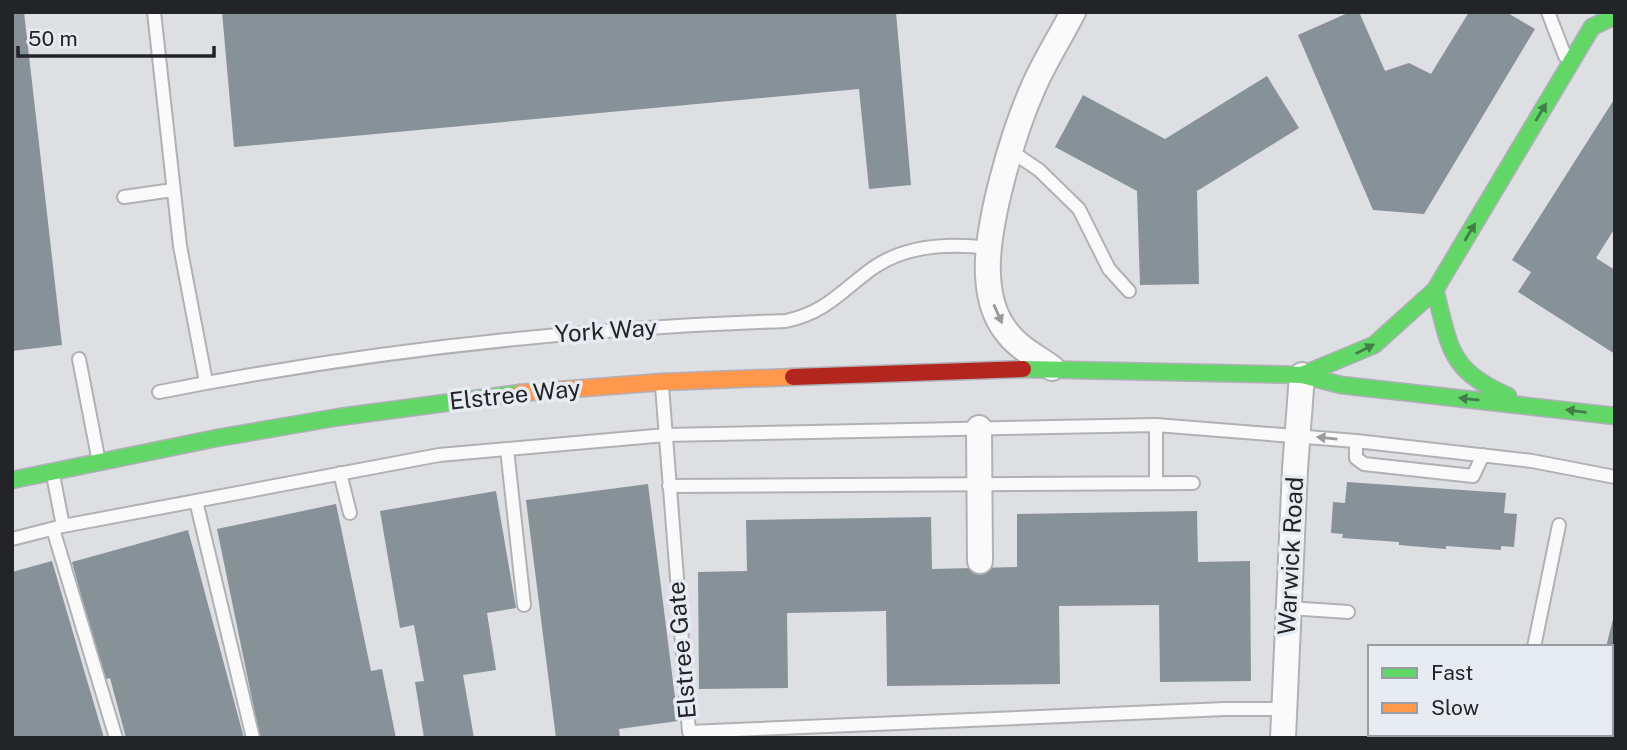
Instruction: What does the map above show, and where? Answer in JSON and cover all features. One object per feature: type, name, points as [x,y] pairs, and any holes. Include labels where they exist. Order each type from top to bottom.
[{"type":"main road","points":[[1302,375],[1374,345],[1435,290],[1592,27],[1615,16]]},
{"type":"main road","points":[[1435,290],[1444,333],[1461,369],[1492,390],[1536,406]]},
{"type":"main road","name":"Elstree Way","points":[[12,480],[217,438],[380,411],[545,390],[662,382],[1024,369],[1302,375]]},
{"type":"main road","points":[[1302,375],[1342,385],[1615,416]]},
{"type":"street","points":[[1056,370],[1006,332],[996,314],[990,296],[989,248],[1011,151],[1033,88],[1073,12]]},
{"type":"street","name":"Warwick Road","points":[[1283,738],[1302,375]]},
{"type":"street","points":[[978,428],[980,561]]},
{"type":"lane","points":[[154,12],[173,190],[206,382]]},
{"type":"lane","points":[[1548,12],[1569,66]]},
{"type":"lane","points":[[1011,151],[1039,170],[1079,209],[1109,269],[1129,291]]},
{"type":"lane","points":[[124,197],[173,190]]},
{"type":"lane","name":"York Way","points":[[159,392],[335,361],[494,340],[786,321],[818,310],[875,267],[909,251],[952,245],[989,248]]},
{"type":"lane","points":[[79,359],[99,461]]},
{"type":"lane","name":"Elstree Gate","points":[[662,382],[689,733],[1211,709],[1284,709]]},
{"type":"lane","points":[[1156,425],[1156,484]]},
{"type":"lane","points":[[12,539],[439,455],[666,435],[1156,425],[1297,435],[1483,455],[1532,461],[1615,477]]},
{"type":"lane","points":[[1356,441],[1356,458],[1364,464],[1473,476],[1483,455]]},
{"type":"lane","points":[[507,449],[524,605]]},
{"type":"lane","points":[[52,471],[58,528],[116,738]]},
{"type":"lane","points":[[340,473],[350,513]]},
{"type":"lane","points":[[669,486],[1193,483]]},
{"type":"lane","points":[[196,501],[253,738]]},
{"type":"lane","points":[[1534,645],[1559,525]]},
{"type":"lane","points":[[1289,608],[1348,612]]},
{"type":"building","points":[[12,12],[24,12],[62,345],[12,351]]},
{"type":"building","points":[[222,12],[896,12],[911,185],[869,189],[859,89],[234,147]]},
{"type":"building","points":[[1350,12],[1359,12],[1385,71],[1409,63],[1431,74],[1469,12],[1506,12],[1535,29],[1424,214],[1373,210],[1298,35]]},
{"type":"building","points":[[1267,76],[1299,128],[1197,191],[1199,284],[1140,285],[1137,191],[1055,147],[1083,95],[1165,139]]},
{"type":"building","points":[[1615,98],[1615,228],[1596,258],[1615,270],[1615,354],[1518,292],[1531,272],[1512,260]]},
{"type":"building","points":[[1347,482],[1506,493],[1504,513],[1517,514],[1514,547],[1501,546],[1501,550],[1446,546],[1446,549],[1342,538],[1343,534],[1331,533],[1333,502],[1345,503]]},
{"type":"building","points":[[648,484],[678,721],[619,729],[620,738],[556,738],[526,500]]},
{"type":"building","points":[[496,491],[516,608],[487,613],[496,670],[463,675],[474,738],[424,738],[415,682],[424,681],[414,625],[400,628],[380,511]]},
{"type":"building","points":[[336,504],[371,671],[382,669],[396,738],[260,738],[217,529]]},
{"type":"building","points":[[1197,511],[1198,562],[1250,561],[1251,681],[1160,682],[1159,605],[1059,606],[1060,684],[887,686],[886,611],[787,613],[788,688],[699,689],[698,572],[747,571],[746,520],[931,517],[932,569],[1017,567],[1017,514]]},
{"type":"building","points":[[188,530],[244,738],[126,738],[110,678],[104,680],[72,562]]},
{"type":"building","points":[[52,561],[104,738],[12,738],[12,572]]},
{"type":"building","points":[[1614,615],[1615,738],[1586,738],[1613,736],[1613,645],[1606,645]]},
{"type":"traffic: fast","points":[[1302,375],[1374,345],[1435,290],[1592,27],[1615,16]]},
{"type":"traffic: fast","points":[[1435,290],[1449,342],[1463,367],[1489,387],[1508,396]]},
{"type":"traffic: fast","points":[[1023,369],[1302,375],[1341,385],[1615,416]]},
{"type":"traffic: fast","points":[[12,480],[217,438],[339,417],[520,393]]},
{"type":"traffic: slow","points":[[520,393],[662,382],[793,377]]},
{"type":"traffic: jam","points":[[793,377],[1023,369]]}]
